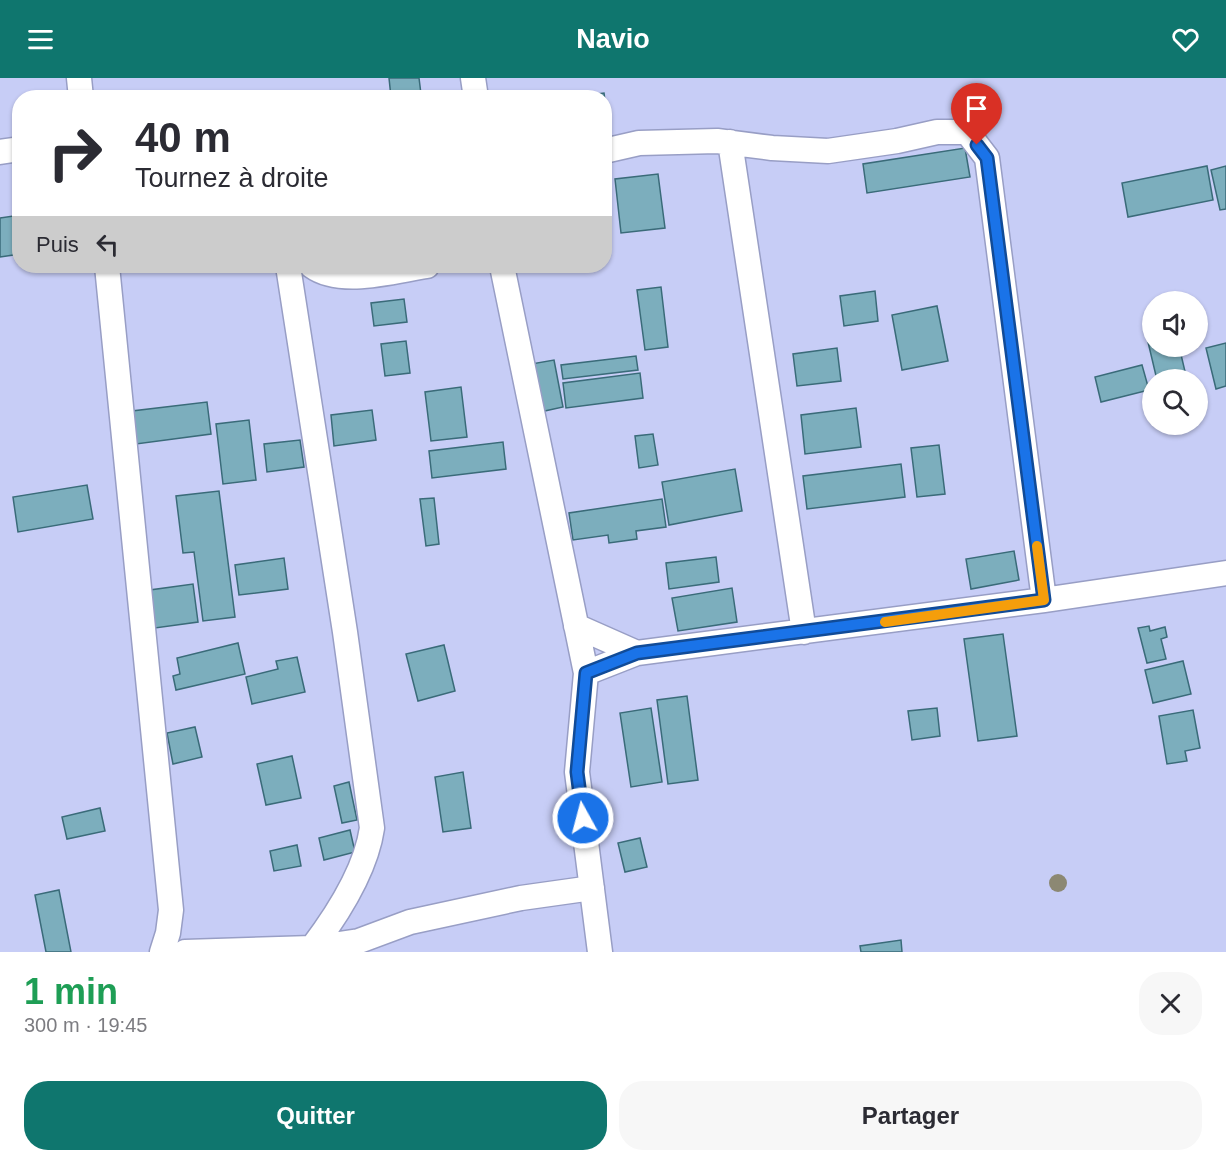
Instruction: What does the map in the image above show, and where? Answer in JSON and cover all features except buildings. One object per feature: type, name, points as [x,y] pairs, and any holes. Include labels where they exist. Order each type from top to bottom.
[{"type":"street","points":[[612,149],[639,143],[717,141],[772,148],[828,151],[897,141],[938,132],[967,132],[987,158],[1044,600]]},
{"type":"street","points":[[730,142],[804,632]]},
{"type":"street","points":[[108,273],[171,910],[168,933],[162,952]]},
{"type":"street","points":[[289,273],[345,632],[372,828],[369,849],[359,870],[329,925],[312,948]]},
{"type":"street","points":[[326,273],[357,276],[378,273]]},
{"type":"street","points":[[503,273],[586,673],[577,772],[600,952]]},
{"type":"street","points":[[586,673],[637,653],[1044,600],[1226,573]]},
{"type":"street","points":[[576,626],[637,653]]},
{"type":"street","points":[[185,952],[369,946],[410,922],[521,898],[592,888]]},
{"type":"slow traffic","points":[[885,622],[1044,600],[1037,546]]},
{"type":"route","points":[[583,818],[577,772],[586,673],[637,653],[1044,600],[987,158],[977,145]]}]
